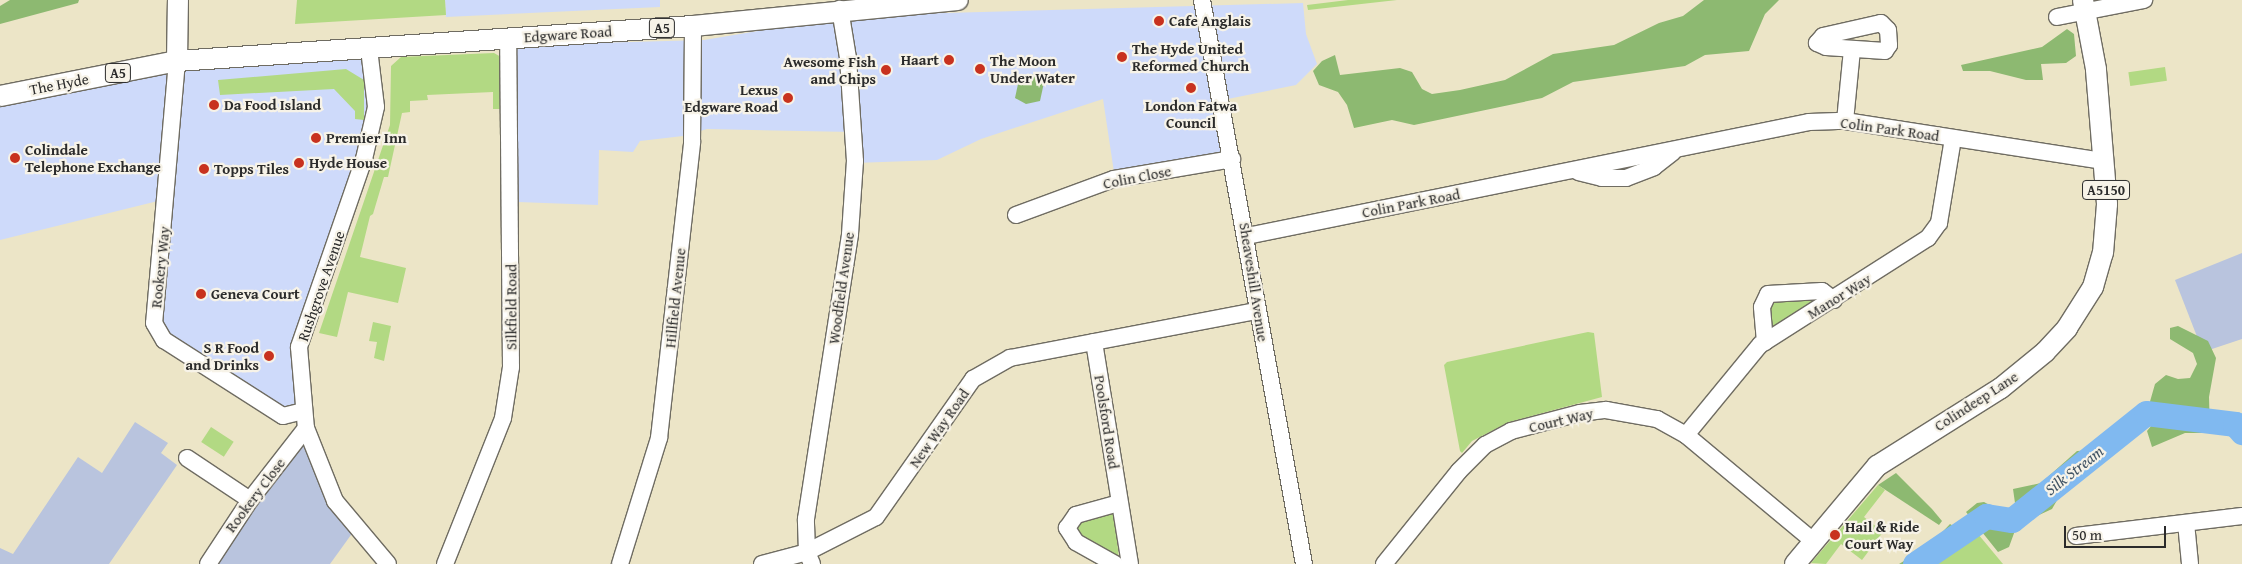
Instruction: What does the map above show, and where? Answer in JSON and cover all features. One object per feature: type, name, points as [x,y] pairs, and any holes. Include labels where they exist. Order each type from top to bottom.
[{"type":"main road","points":[[177,61],[178,0]]},
{"type":"main road","name":"Edgware Road","points":[[177,61],[693,26],[816,7],[840,9],[958,0]]},
{"type":"main road","name":"Colindeep Lane","points":[[1795,564],[1877,466],[2001,388],[2045,352],[2067,328],[2093,287],[2103,253],[2107,204],[2096,69],[2084,5]]},
{"type":"main road","name":"The Hyde","points":[[0,96],[177,61]]},
{"type":"street","name":"Sheaveshill Avenue","points":[[1202,0],[1247,236],[1257,311],[1304,564]]},
{"type":"street","points":[[2057,16],[2084,5],[2144,0]]},
{"type":"street","name":"Woodfield Avenue","points":[[809,558],[806,519],[850,234],[855,161],[848,58],[840,9]]},
{"type":"street","name":"Hillfield Avenue","points":[[620,564],[659,438],[692,142],[693,26]]},
{"type":"street","name":"Silkfield Road","points":[[445,564],[503,418],[511,367],[508,39]]},
{"type":"street","name":"Rushgrove Avenue","points":[[369,49],[376,107],[364,160],[299,346],[303,411],[306,428],[334,501],[388,564]]},
{"type":"street","points":[[1845,121],[1852,49]]},
{"type":"street","name":"Rookery Way","points":[[177,61],[176,106],[154,323],[164,340],[283,416],[303,411]]},
{"type":"street","name":"Colin Park Road","points":[[1247,236],[1677,150],[1774,127],[1809,122],[1845,121],[2104,161]]},
{"type":"street","name":"Manor Way","points":[[1686,436],[1765,342],[1834,300],[1934,231],[1939,223],[1952,138]]},
{"type":"street","name":"Colin Close","points":[[1016,215],[1114,179],[1232,159]]},
{"type":"street","points":[[1765,342],[1762,307],[1768,294],[1822,291],[1834,300]]},
{"type":"street","name":"New Way Road","points":[[762,564],[809,558],[876,517],[974,379],[1010,358],[1257,311]]},
{"type":"street","name":"Poolsford Road","points":[[1094,342],[1130,564]]},
{"type":"street","name":"Court Way","points":[[1384,564],[1459,471],[1485,445],[1503,435],[1580,413],[1606,410],[1657,419],[1686,436],[1813,541]]},
{"type":"street","name":"Rookery Close","points":[[208,564],[250,500],[306,428]]},
{"type":"street","points":[[187,458],[250,500]]},
{"type":"street","points":[[1116,564],[1076,542],[1067,528],[1076,515],[1119,502]]},
{"type":"street","points":[[2076,536],[2242,516]]},
{"type":"street","points":[[2186,523],[2190,564]]},
{"type":"shaded area","points":[[445,0],[660,0],[660,7],[446,17]]},
{"type":"shaded area","points":[[1303,3],[1306,34],[1317,64],[1296,85],[1223,100],[1232,159],[1115,179],[1103,99],[981,139],[937,160],[855,163],[852,132],[707,129],[683,136],[640,141],[633,152],[599,150],[598,205],[518,202],[515,53],[521,45],[704,40],[817,21],[873,15]]},
{"type":"shaded area","points":[[369,49],[375,106],[299,347],[303,412],[284,417],[154,323],[166,199],[0,240],[0,100],[164,61]]},
{"type":"shaded area","points":[[2242,253],[2242,339],[2203,352],[2175,280]]},
{"type":"shaded area","points":[[135,422],[168,443],[161,453],[177,465],[109,564],[0,564],[0,548],[13,554],[78,457],[102,473]]},
{"type":"shaded area","points":[[306,428],[356,528],[330,564],[208,564]]},
{"type":"green space","points":[[10,0],[79,0],[78,3],[0,24],[0,6]]},
{"type":"green space","points":[[297,0],[445,0],[446,15],[295,24]]},
{"type":"green space","points":[[1348,0],[1397,0],[1308,10],[1307,5]]},
{"type":"green space","points":[[1704,0],[1779,0],[1765,14],[1749,51],[1705,55],[1685,66],[1573,82],[1542,98],[1414,125],[1392,120],[1354,128],[1347,105],[1338,92],[1319,85],[1313,71],[1322,61],[1335,55],[1340,75],[1400,68],[1412,72],[1422,89],[1432,94],[1460,90],[1505,80],[1553,54],[1614,45],[1659,23],[1683,16]]},
{"type":"green space","points":[[2067,29],[2074,34],[2076,56],[2066,63],[2041,64],[2043,80],[2026,80],[1990,71],[1963,71],[1961,65],[2042,47]]},
{"type":"green space","points":[[494,53],[501,57],[500,109],[493,109],[493,92],[427,95],[428,100],[410,101],[410,112],[402,113],[388,177],[384,177],[373,214],[370,216],[360,257],[406,268],[398,303],[348,292],[337,337],[319,333],[390,125],[391,66],[401,57]]},
{"type":"green space","points":[[2165,67],[2167,81],[2130,86],[2128,72]]},
{"type":"green space","points":[[346,69],[364,80],[364,120],[355,119],[355,111],[334,89],[220,95],[218,80]]},
{"type":"green space","points":[[1036,74],[1045,78],[1040,101],[1026,104],[1015,98],[1018,84],[1028,75]]},
{"type":"green space","points":[[1815,295],[1820,302],[1769,333],[1766,307],[1772,297]]},
{"type":"green space","points":[[373,322],[391,326],[384,361],[374,358],[377,342],[369,341]]},
{"type":"green space","points":[[2178,326],[2208,341],[2216,358],[2209,397],[2210,433],[2185,433],[2152,447],[2147,431],[2152,425],[2136,428],[2060,495],[2052,509],[2017,525],[2009,547],[1998,552],[1966,512],[1977,503],[1984,502],[2004,513],[2015,503],[2013,489],[2041,483],[2077,451],[2096,450],[2149,405],[2155,384],[2166,375],[2178,379],[2190,378],[2197,364],[2193,353],[2170,339],[2170,328]]},
{"type":"green space","points":[[1588,332],[1594,333],[1602,397],[1509,422],[1472,441],[1462,453],[1460,451],[1444,365],[1447,362]]},
{"type":"green space","points":[[211,427],[234,442],[224,457],[201,442]]},
{"type":"green space","points":[[1896,473],[1942,521],[1939,525],[1878,485]]},
{"type":"green space","points":[[1878,485],[1885,490],[1864,517],[1883,532],[1862,560],[1841,544],[1826,564],[1811,563]]},
{"type":"green space","points":[[1114,508],[1119,560],[1083,539],[1073,528],[1082,516]]},
{"type":"green space","points":[[1950,524],[1958,529],[1960,536],[1919,564],[1899,564],[1930,545]]},
{"type":"green space","points":[[1973,528],[2003,564],[1923,564]]},
{"type":"waterway","name":"Silk Stream","points":[[1915,564],[1986,516],[2012,520],[2146,413],[2235,424],[2242,432]]},
{"type":"place","name":"Cafe Anglais","points":[[1159,21]]},
{"type":"place","name":"The Hyde United Reformed Church","points":[[1122,57]]},
{"type":"place","name":"Haart","points":[[949,60]]},
{"type":"place","name":"The Moon Under Water","points":[[980,69]]},
{"type":"place","name":"Awesome Fish and Chips","points":[[886,70]]},
{"type":"place","name":"London Fatwa Council","points":[[1191,88]]},
{"type":"place","name":"Lexus Edgware Road","points":[[788,98]]},
{"type":"place","name":"Da Food Island","points":[[214,105]]},
{"type":"place","name":"Premier Inn","points":[[316,138]]},
{"type":"place","name":"Colindale Telephone Exchange","points":[[15,158]]},
{"type":"place","name":"Hyde House","points":[[299,163]]},
{"type":"place","name":"Topps Tiles","points":[[204,169]]},
{"type":"place","name":"Geneva Court","points":[[201,294]]},
{"type":"place","name":"S R Food and Drinks","points":[[269,356]]},
{"type":"place","name":"Hail & Ride Court Way","points":[[1835,535]]}]
